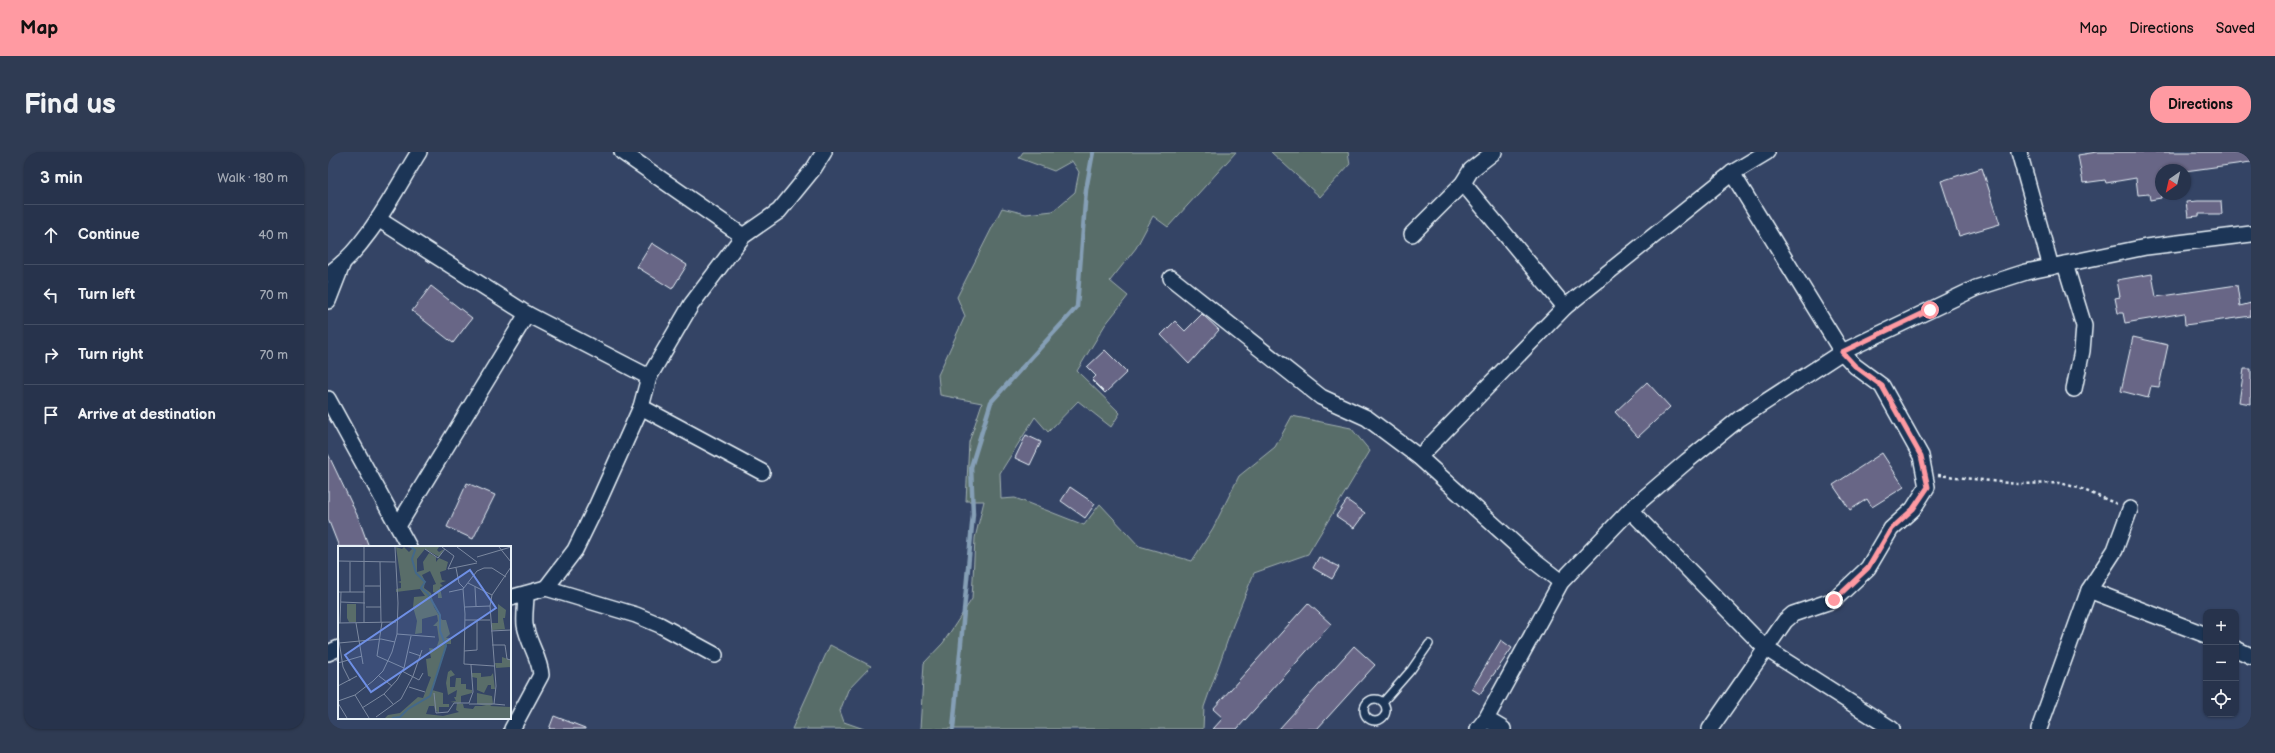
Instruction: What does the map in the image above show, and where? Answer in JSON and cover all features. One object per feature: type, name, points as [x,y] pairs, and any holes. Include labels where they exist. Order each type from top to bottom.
[{"type":"street","points":[[328,301],[342,265],[378,218],[419,152]]},
{"type":"street","points":[[622,152],[743,236]]},
{"type":"street","points":[[546,588],[575,550],[596,507],[640,407],[650,377],[691,305],[743,236],[779,211],[814,168],[824,152]]},
{"type":"street","points":[[1412,234],[1463,183],[1471,170],[1494,152]]},
{"type":"street","points":[[2019,152],[2058,266],[2084,326],[2082,351],[2074,389]]},
{"type":"street","points":[[1419,458],[1565,307],[1732,174],[1764,153]]},
{"type":"street","points":[[1710,729],[1785,621],[1794,614],[1834,600],[1868,568],[1891,529],[1913,509],[1928,487],[1921,456],[1882,386],[1855,366],[1842,352],[1732,174]]},
{"type":"street","points":[[1463,183],[1565,307]]},
{"type":"street","points":[[378,218],[527,314],[650,377]]},
{"type":"street","points":[[1502,729],[1482,724],[1561,582],[1630,510],[1739,419],[1842,352],[1976,288],[2026,272],[2146,247],[2251,234]]},
{"type":"street","points":[[328,274],[342,265]]},
{"type":"street","points":[[1171,278],[1321,397],[1367,418],[1419,458],[1534,561],[1561,582]]},
{"type":"street","points":[[398,526],[527,314]]},
{"type":"street","points":[[328,399],[408,546]]},
{"type":"street","points":[[640,407],[762,472]]},
{"type":"street","points":[[2039,729],[2089,590],[2115,550],[2130,509]]},
{"type":"street","points":[[1630,510],[1765,648],[1892,729]]},
{"type":"street","points":[[511,598],[546,588],[636,615],[660,624],[715,655]]},
{"type":"street","points":[[2089,590],[2203,634]]},
{"type":"street","points":[[512,729],[541,675],[540,666],[532,648],[525,624],[526,594]]},
{"type":"street","points":[[328,653],[338,648]]},
{"type":"street","points":[[2239,650],[2251,656]]},
{"type":"lane","points":[[1383,702],[1411,670],[1429,644]]},
{"type":"lane","points":[[1373,699],[1383,702],[1386,711],[1376,725],[1367,718],[1363,709],[1365,704],[1373,699]]},
{"type":"path","points":[[1924,474],[2017,484],[2060,483],[2098,495],[2130,509]]},
{"type":"green space","points":[[1023,152],[1236,152],[1168,227],[1153,216],[1136,248],[1110,281],[1128,296],[1105,325],[1077,371],[1120,413],[1111,427],[1078,401],[1048,432],[1035,417],[1000,473],[1001,499],[1015,498],[1084,525],[1100,504],[1139,546],[1192,561],[1213,528],[1239,476],[1275,447],[1292,416],[1351,428],[1370,451],[1308,554],[1254,573],[1233,625],[1204,707],[1203,729],[920,729],[924,663],[943,643],[972,599],[975,538],[984,501],[966,501],[969,442],[982,403],[940,395],[938,375],[965,316],[957,297],[1002,208],[1026,214],[1053,211],[1075,192],[1079,172],[1072,161],[1054,171],[1019,158]]},
{"type":"green space","points":[[1271,152],[1348,152],[1350,164],[1320,197]]},
{"type":"green space","points":[[830,645],[871,666],[848,690],[840,711],[844,722],[864,729],[792,729]]},
{"type":"building","points":[[2097,152],[2251,152],[2251,162],[2191,170],[2191,164],[2155,164],[2155,199],[2150,200],[2149,194],[2138,195],[2136,178],[2106,183],[2105,180],[2083,183],[2078,155]]},
{"type":"building","points":[[1982,168],[2000,224],[1959,236],[1941,181]]},
{"type":"building","points":[[2221,201],[2222,214],[2199,214],[2199,216],[2188,217],[2186,202]]},
{"type":"building","points":[[652,243],[687,265],[672,289],[637,267]]},
{"type":"building","points":[[2152,274],[2156,297],[2237,285],[2240,306],[2251,303],[2251,316],[2185,325],[2184,313],[2125,323],[2123,313],[2118,313],[2115,298],[2120,297],[2117,280]]},
{"type":"building","points":[[431,286],[472,318],[453,343],[412,311]]},
{"type":"building","points":[[1202,314],[1219,330],[1189,364],[1161,335],[1175,321],[1185,331]]},
{"type":"building","points":[[2133,337],[2168,345],[2159,387],[2151,386],[2148,398],[2121,391]]},
{"type":"building","points":[[1105,350],[1127,372],[1105,393],[1092,380],[1096,376],[1087,367]]},
{"type":"building","points":[[2244,369],[2251,369],[2251,404],[2239,402]]},
{"type":"building","points":[[1647,382],[1670,407],[1638,437],[1615,412]]},
{"type":"building","points":[[1026,435],[1041,442],[1030,465],[1015,458]]},
{"type":"building","points":[[1882,453],[1904,487],[1872,507],[1867,499],[1850,510],[1833,485]]},
{"type":"building","points":[[328,454],[358,517],[369,546],[339,546],[328,519]]},
{"type":"building","points":[[467,483],[495,495],[473,539],[447,527]]},
{"type":"building","points":[[1070,487],[1095,504],[1085,518],[1061,501]]},
{"type":"building","points":[[1347,500],[1365,513],[1354,528],[1336,516]]},
{"type":"building","points":[[1319,557],[1339,567],[1332,579],[1313,568]]},
{"type":"building","points":[[1308,603],[1331,624],[1237,729],[1213,729],[1223,718],[1213,709]]},
{"type":"building","points":[[1501,640],[1512,648],[1480,694],[1472,689]]},
{"type":"building","points":[[1354,646],[1375,665],[1317,729],[1279,729]]},
{"type":"building","points":[[554,716],[585,728],[585,729],[549,729]]},
{"type":"waterway","points":[[953,729],[973,514],[971,467],[991,402],[1077,307],[1086,190],[1093,152]]},
{"type":"route","points":[[1834,600],[1868,568],[1891,529],[1913,509],[1928,487],[1921,456],[1882,386],[1855,366],[1842,352],[1930,310]]}]
